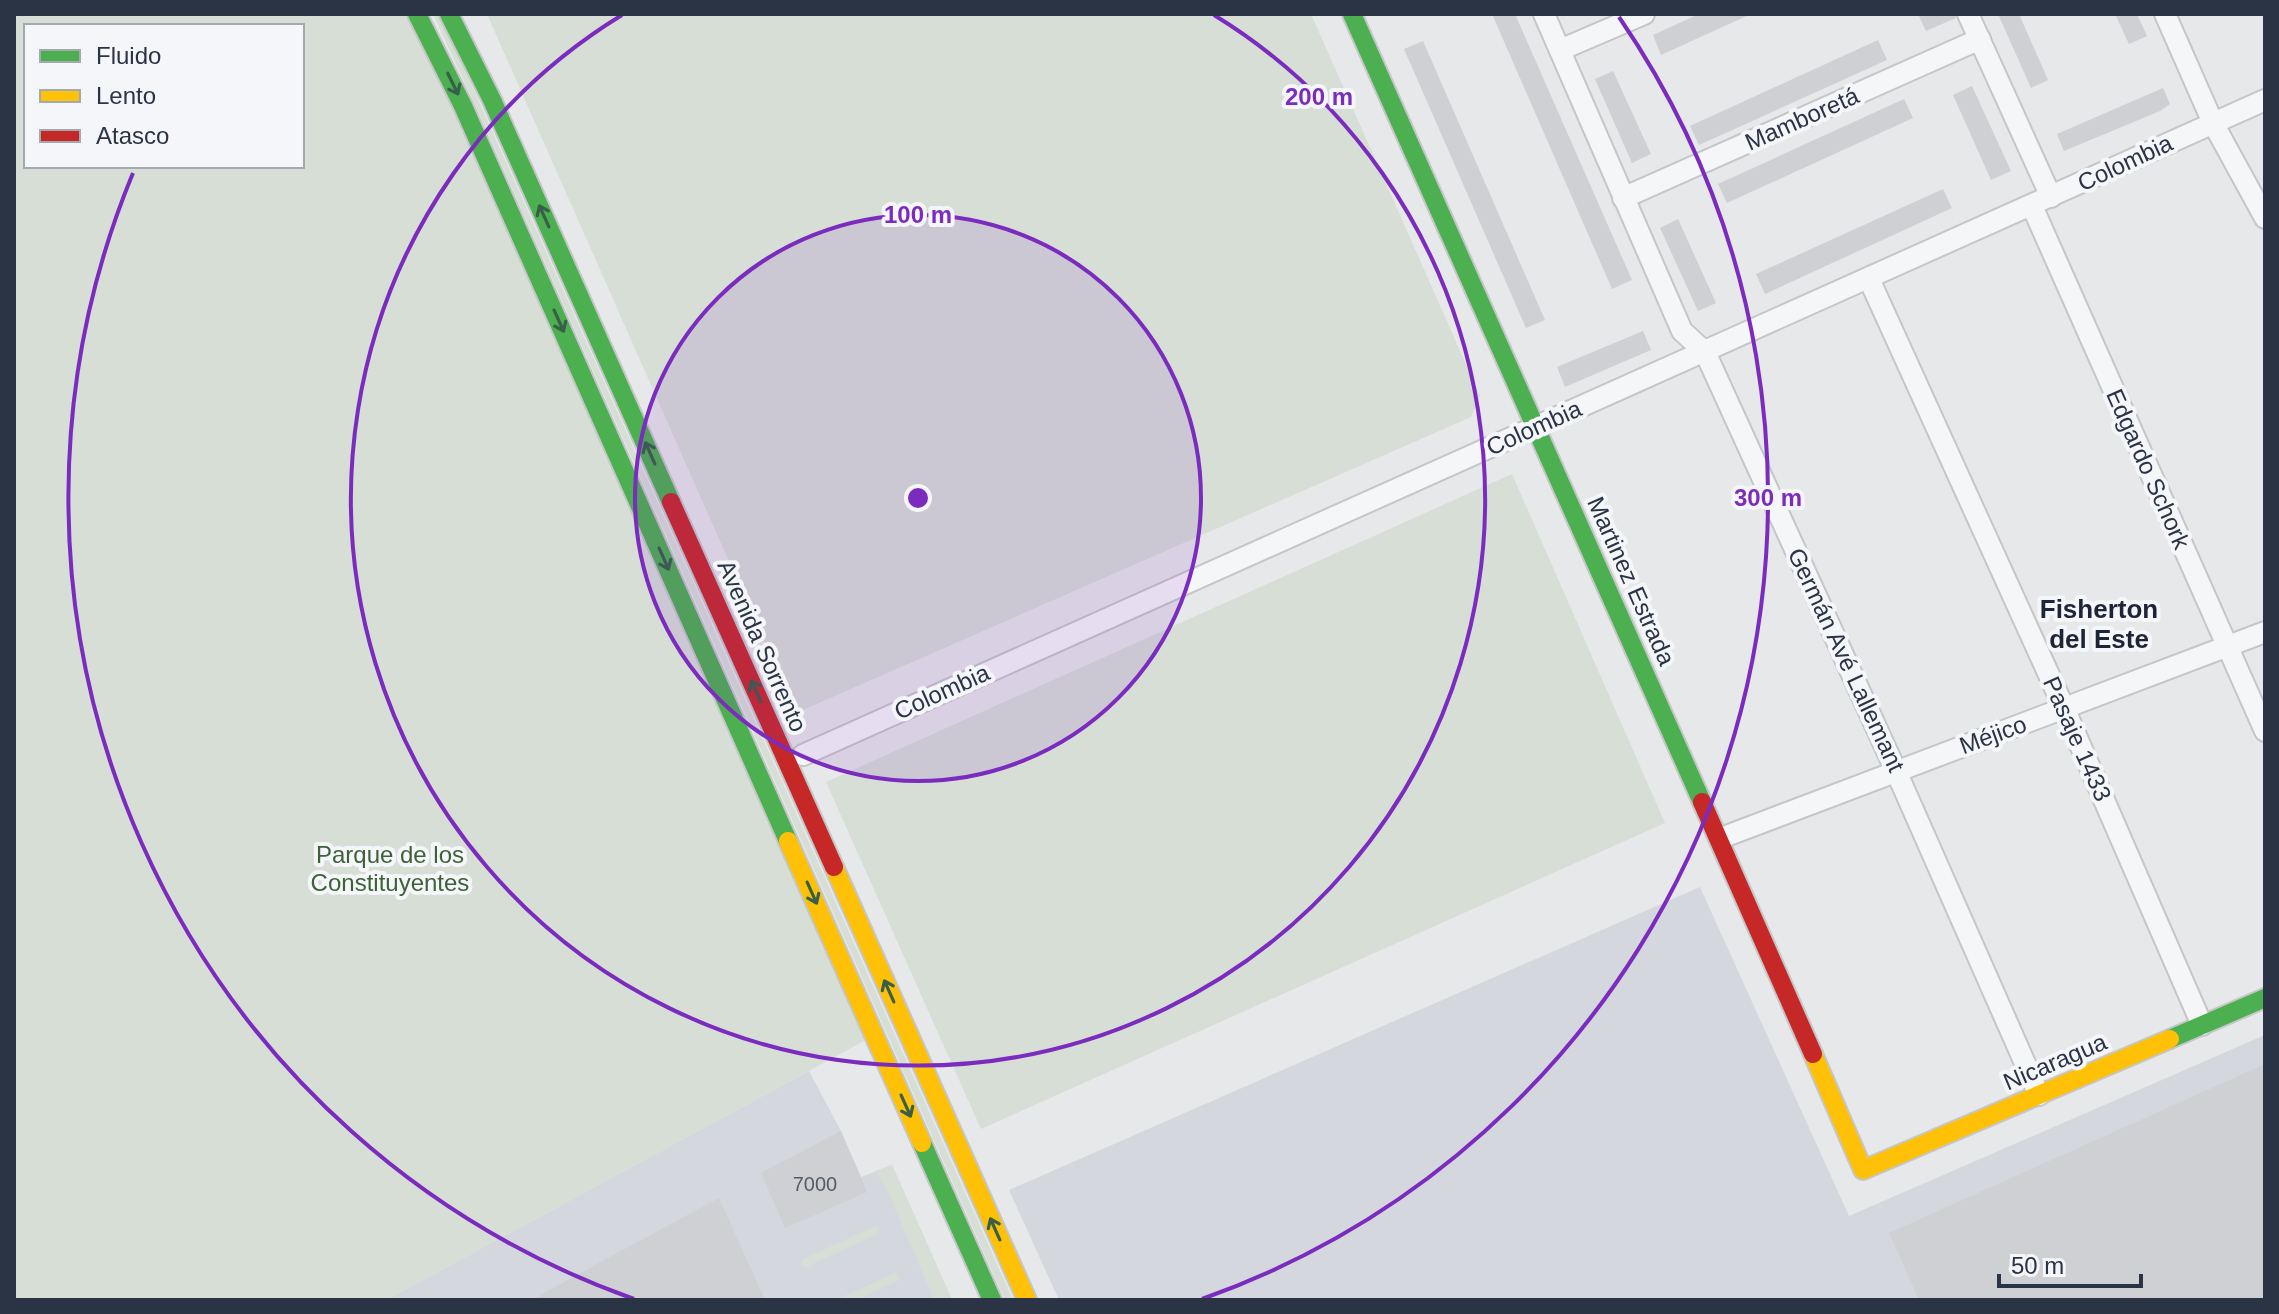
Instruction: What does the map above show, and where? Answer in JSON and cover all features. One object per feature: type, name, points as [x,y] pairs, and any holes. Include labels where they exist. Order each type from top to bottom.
[{"type":"main road","points":[[417,14],[463,106],[992,1300]]},
{"type":"main road","name":"Avenida Sorrento","points":[[449,14],[499,114],[1027,1300]]},
{"type":"main road","name":"Martinez Estrada","points":[[1352,14],[1721,838],[1863,1170]]},
{"type":"main road","name":"Nicaragua","points":[[1863,1170],[2265,998]]},
{"type":"street","name":"Germán Avé Lallemant","points":[[1544,14],[1682,331],[1705,352],[1896,771],[2039,1095]]},
{"type":"street","points":[[1560,50],[1644,14]]},
{"type":"street","points":[[1968,14],[2051,197]]},
{"type":"street","points":[[2165,14],[2213,123],[2265,218]]},
{"type":"street","name":"Mamboretá","points":[[1623,198],[1980,39]]},
{"type":"street","name":"Colombia","points":[[803,755],[2265,100]]},
{"type":"street","name":"Edgardo Schork","points":[[2032,206],[2265,731]]},
{"type":"street","name":"Pasaje 1433","points":[[1869,279],[2064,708],[2202,1025]]},
{"type":"street","name":"Méjico","points":[[1721,838],[2265,632]]},
{"type":"shaded area","points":[[1700,887],[1849,1216],[2265,1035],[2265,1300],[1059,1300],[1009,1190]]},
{"type":"shaded area","points":[[809,1071],[861,1177],[892,1165],[952,1300],[386,1300]]},
{"type":"green space","name":"Parque de los Constituyentes","points":[[14,14],[417,14],[875,1035],[386,1300],[14,1300]]},
{"type":"green space","points":[[433,14],[440,14],[1013,1300],[1005,1300]]},
{"type":"green space","points":[[487,14],[1311,14],[1480,396],[1471,417],[796,713]]},
{"type":"green space","points":[[1512,474],[1665,823],[981,1129],[826,782]]},
{"type":"green space","points":[[892,1165],[952,1300],[934,1300],[888,1192],[875,1171]]},
{"type":"green space","points":[[875,1226],[879,1228],[878,1234],[806,1267],[801,1265],[803,1259]]},
{"type":"green space","points":[[895,1273],[899,1275],[898,1281],[856,1300],[835,1300]]},
{"type":"building","points":[[1492,14],[1515,14],[1632,280],[1612,289]]},
{"type":"building","points":[[1699,14],[1751,14],[1661,55],[1653,35]]},
{"type":"building","points":[[1918,14],[1955,14],[1956,18],[1926,31]]},
{"type":"building","points":[[1998,14],[2019,14],[2048,80],[2031,88]]},
{"type":"building","points":[[2115,14],[2137,14],[2147,36],[2129,44]]},
{"type":"building","points":[[1878,40],[1887,60],[1699,145],[1690,126]]},
{"type":"building","points":[[1423,41],[1545,320],[1526,328],[1404,49]]},
{"type":"building","points":[[1613,71],[1651,154],[1632,163],[1595,79]]},
{"type":"building","points":[[1972,86],[2011,171],[1991,180],[1953,95]]},
{"type":"building","points":[[2163,88],[2170,104],[2160,111],[2064,151],[2057,134]]},
{"type":"building","points":[[1904,99],[1913,118],[1727,203],[1718,184]]},
{"type":"building","points":[[1943,189],[1952,208],[1765,294],[1756,274]]},
{"type":"building","points":[[1678,219],[1716,303],[1698,311],[1660,228]]},
{"type":"building","points":[[1643,331],[1651,350],[1565,387],[1557,367]]},
{"type":"building","points":[[2265,1064],[2265,1300],[1919,1300],[1889,1233]]},
{"type":"building","points":[[841,1131],[867,1192],[785,1228],[761,1173]]},
{"type":"building","points":[[719,1198],[765,1300],[532,1300],[582,1272]]},
{"type":"traffic: fast","points":[[417,14],[463,106],[788,841]]},
{"type":"traffic: fast","points":[[449,14],[492,100],[671,502]]},
{"type":"traffic: fast","points":[[1352,14],[1702,802]]},
{"type":"traffic: fast","points":[[2170,1039],[2265,998]]},
{"type":"traffic: fast","points":[[922,1143],[992,1300]]},
{"type":"traffic: slow","points":[[788,841],[922,1143]]},
{"type":"traffic: slow","points":[[834,867],[1027,1300]]},
{"type":"traffic: slow","points":[[1813,1054],[1863,1170],[2170,1039]]},
{"type":"traffic: jam","points":[[671,502],[834,867]]},
{"type":"traffic: jam","points":[[1702,802],[1813,1054]]},
{"type":"district","name":"Fisherton del Este","points":[[2099,624]]}]
